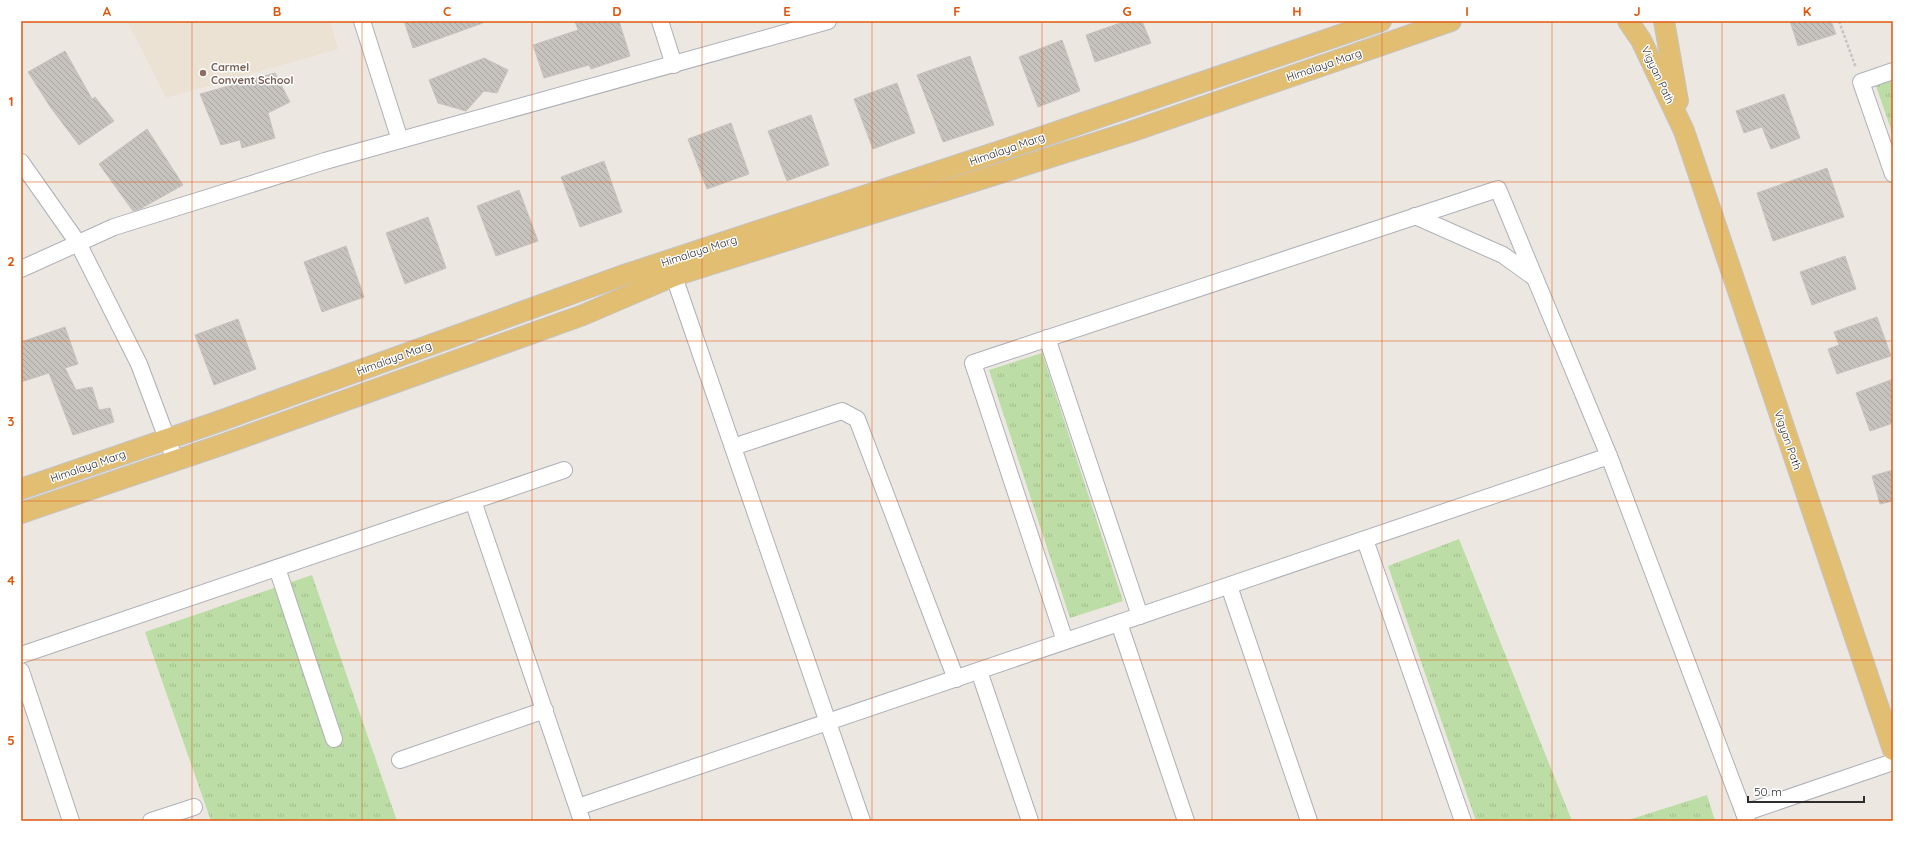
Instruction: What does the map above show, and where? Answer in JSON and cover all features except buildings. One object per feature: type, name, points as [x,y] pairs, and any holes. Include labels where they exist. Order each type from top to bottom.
[{"type":"main road","name":"Himalaya Marg","points":[[21,489],[671,268],[1032,140],[1381,21]]},
{"type":"main road","name":"Himalaya Marg","points":[[21,513],[583,315],[671,268],[1130,132],[1451,21]]},
{"type":"main road","name":"Vigyan Path","points":[[1628,21],[1641,40],[1684,131],[1893,750]]},
{"type":"main road","name":"Vigyan Path","points":[[1664,21],[1684,131]]},
{"type":"street","points":[[362,21],[400,140]]},
{"type":"street","points":[[660,21],[674,65]]},
{"type":"street","points":[[21,269],[129,222],[325,161],[828,21]]},
{"type":"street","points":[[1893,71],[1861,82],[1893,174]]},
{"type":"street","points":[[21,162],[78,243],[139,364],[175,460]]},
{"type":"street","points":[[1065,642],[973,363],[1498,189],[1609,456],[1745,817],[1893,762]]},
{"type":"street","points":[[1415,216],[1503,255],[1535,278]]},
{"type":"street","points":[[671,268],[862,821]]},
{"type":"street","points":[[1047,338],[1140,616]]},
{"type":"street","points":[[733,447],[842,411],[857,419],[956,679]]},
{"type":"street","points":[[473,501],[580,814],[828,722],[1609,456]]},
{"type":"street","points":[[21,655],[564,470]]},
{"type":"street","points":[[1364,540],[1462,821]]},
{"type":"street","points":[[277,568],[334,739]]},
{"type":"street","points":[[1229,586],[1309,821]]},
{"type":"street","points":[[1119,623],[1186,821]]},
{"type":"street","points":[[21,671],[71,821]]},
{"type":"street","points":[[979,671],[1030,821]]},
{"type":"street","points":[[400,760],[545,710]]},
{"type":"street","points":[[151,821],[194,808]]},
{"type":"path","points":[[1839,21],[1861,82]]},
{"type":"shaded area","name":"Carmel Convent School","points":[[127,21],[330,21],[338,49],[166,98]]},
{"type":"green space","points":[[1893,80],[1893,135],[1876,86]]},
{"type":"green space","points":[[1042,353],[1123,601],[1070,618],[989,370]]},
{"type":"green space","points":[[1459,539],[1572,821],[1476,821],[1388,566]]},
{"type":"green space","points":[[312,575],[397,821],[211,821],[145,632]]},
{"type":"green space","points":[[1707,795],[1715,821],[1625,821]]},
{"type":"place","name":"Carmel Convent School","points":[[203,73]]}]
